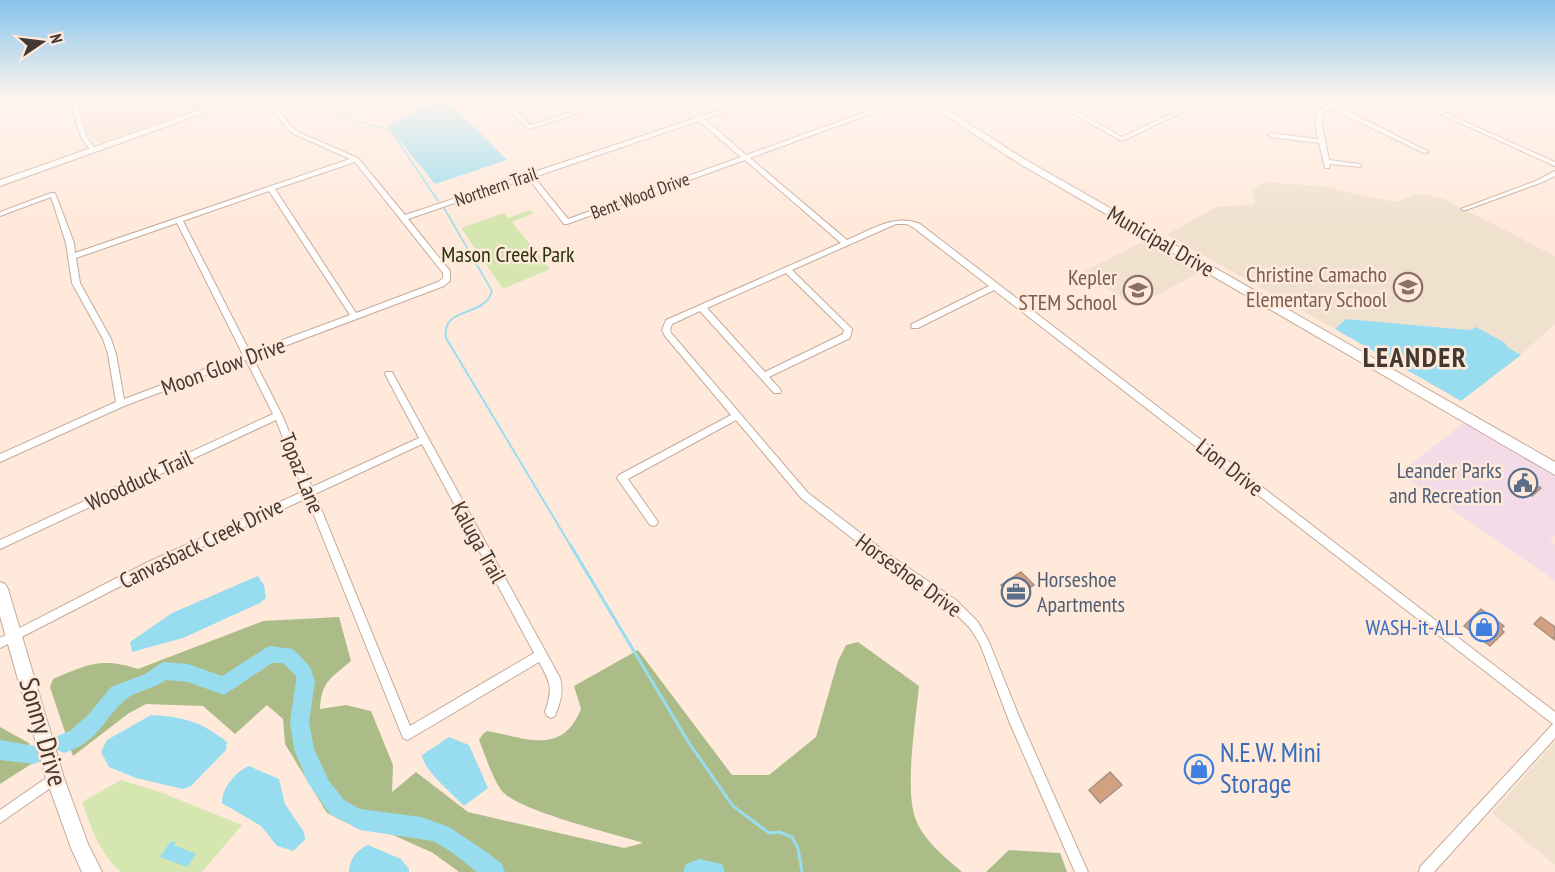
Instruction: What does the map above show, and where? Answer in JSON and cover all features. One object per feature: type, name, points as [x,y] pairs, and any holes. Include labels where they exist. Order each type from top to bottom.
[{"type":"street","points":[[85,140],[93,150]]},
{"type":"street","points":[[0,183],[122,140]]},
{"type":"street","points":[[311,140],[356,159],[404,218]]},
{"type":"street","name":"Northern Trail","points":[[404,218],[636,140]]},
{"type":"street","points":[[724,140],[846,243],[701,308],[777,391]]},
{"type":"street","name":"Bent Wood Drive","points":[[530,176],[567,222],[795,140]]},
{"type":"street","name":"Municipal Drive","points":[[988,140],[1023,162],[1555,469]]},
{"type":"street","points":[[1310,140],[1321,141],[1327,164],[1359,166]]},
{"type":"street","points":[[1401,140],[1426,152]]},
{"type":"street","points":[[1501,140],[1555,164]]},
{"type":"street","points":[[72,257],[356,159]]},
{"type":"street","points":[[1464,210],[1526,187],[1555,173]]},
{"type":"street","points":[[271,189],[355,317]]},
{"type":"street","points":[[0,214],[53,194],[70,243],[76,283],[107,339],[121,404]]},
{"type":"street","name":"Moon Glow Drive","points":[[0,458],[121,404],[249,358],[441,284],[447,279],[447,273],[404,218]]},
{"type":"street","name":"Topaz Lane","points":[[179,221],[278,414],[408,734],[541,655]]},
{"type":"street","name":"Lion Drive","points":[[846,243],[901,222],[917,225],[1555,719]]},
{"type":"street","points":[[764,376],[847,336],[848,328],[787,270]]},
{"type":"street","points":[[915,326],[995,286]]},
{"type":"street","name":"Horseshoe Drive","points":[[701,308],[672,320],[667,326],[668,334],[736,416],[813,504],[884,557],[952,603],[974,625],[984,642],[1015,721],[1082,872]]},
{"type":"street","name":"Kaluga Trail","points":[[389,374],[556,682],[556,696],[551,711]]},
{"type":"street","name":"Woodduck Trail","points":[[0,545],[278,414]]},
{"type":"street","points":[[653,522],[622,478],[736,416]]},
{"type":"street","name":"Canvasback Creek Drive","points":[[7,639],[150,566],[423,440]]},
{"type":"street","name":"Sonny Drive","points":[[0,589],[7,639],[80,848],[92,872]]},
{"type":"street","points":[[1425,872],[1555,729]]},
{"type":"street","points":[[0,817],[55,778]]},
{"type":"shaded area","name":"Christine Camacho Elementary School","points":[[1264,182],[1331,187],[1396,202],[1415,194],[1444,199],[1555,256],[1555,324],[1521,355],[1476,327],[1469,330],[1346,319],[1335,329],[1167,235],[1216,207],[1253,204],[1255,201],[1252,190]]},
{"type":"shaded area","name":"Kepler STEM School","points":[[1144,241],[1199,273],[1134,307],[1083,272]]},
{"type":"shaded area","points":[[1465,422],[1555,476],[1555,535],[1550,541],[1555,545],[1555,581],[1399,473]]},
{"type":"shaded area","points":[[1555,742],[1555,865],[1492,813]]},
{"type":"green space","name":"Mason Creek Park","points":[[530,210],[534,213],[512,222],[550,269],[503,289],[461,228],[504,213],[508,218]]},
{"type":"green space","points":[[339,617],[351,661],[328,681],[322,692],[320,709],[346,705],[371,711],[393,765],[392,792],[416,772],[468,812],[624,848],[643,843],[546,814],[512,799],[502,791],[479,740],[483,734],[487,731],[529,740],[542,740],[564,733],[573,724],[581,709],[574,686],[638,650],[732,775],[769,775],[816,737],[838,661],[846,645],[858,642],[919,686],[911,774],[911,791],[916,820],[924,835],[936,849],[962,872],[459,872],[433,853],[393,835],[345,822],[327,813],[285,744],[283,719],[267,705],[235,734],[203,706],[146,704],[129,713],[73,756],[50,687],[53,679],[95,664],[114,663],[138,669],[263,621]]},
{"type":"green space","points":[[0,727],[29,743],[33,763],[0,784]]},
{"type":"green space","points":[[121,780],[160,792],[242,825],[202,872],[121,872],[102,849],[82,802]]},
{"type":"green space","points":[[1009,850],[1060,853],[1067,872],[986,872]]},
{"type":"water","points":[[399,140],[487,140],[507,160],[435,184]]},
{"type":"water","points":[[1346,319],[1469,330],[1476,327],[1521,355],[1461,401],[1335,329]]},
{"type":"water","points":[[258,576],[264,585],[266,598],[260,603],[183,638],[132,652],[130,642],[172,613]]},
{"type":"water","points":[[151,715],[173,717],[200,725],[227,742],[226,750],[191,786],[183,789],[136,778],[109,767],[101,752],[107,740]]},
{"type":"water","points":[[449,737],[469,745],[488,788],[464,806],[427,768],[422,755]]},
{"type":"water","points":[[249,766],[279,779],[285,804],[304,832],[305,840],[293,851],[277,846],[261,826],[222,803],[224,792],[230,781]]},
{"type":"water","points":[[171,841],[176,842],[174,845],[196,854],[187,867],[160,857]]},
{"type":"water","points":[[368,845],[401,859],[409,872],[349,872],[354,856]]},
{"type":"building","name":"Leander Parks and Recreation","points":[[1519,475],[1541,488],[1532,496],[1511,482]]},
{"type":"building","name":"Horseshoe Apartments","points":[[1021,572],[1034,585],[1014,598],[1001,585]]},
{"type":"building","name":"WASH-it-ALL","points":[[1481,609],[1504,626],[1501,629],[1504,632],[1490,646],[1464,626]]},
{"type":"building","points":[[1541,617],[1555,627],[1555,640],[1534,624]]},
{"type":"building","points":[[1110,772],[1122,785],[1100,803],[1089,790]]},
{"type":"waterway","points":[[397,140],[438,201]]},
{"type":"waterway","points":[[444,208],[492,291],[490,295]]},
{"type":"waterway","points":[[491,294],[479,306],[450,321],[446,328],[446,338],[572,548]]},
{"type":"waterway","points":[[571,546],[689,743],[733,806],[769,833],[779,832],[792,837],[798,848],[802,872]]},
{"type":"waterway","points":[[64,743],[76,739],[96,721],[118,693],[151,680],[163,671],[188,673],[224,686],[269,654],[287,655],[300,667],[305,676],[305,690],[299,722],[301,735],[309,763],[329,799],[337,807],[360,819],[421,828],[441,834],[494,872]]},
{"type":"waterway","points":[[0,750],[34,754]]},
{"type":"waterway","points":[[694,872],[699,870],[714,872]]},
{"type":"place","name":"Christine Camacho Elementary School","points":[[1408,287]]},
{"type":"place","name":"Kepler STEM School","points":[[1138,290]]},
{"type":"place","name":"Leander Parks and Recreation","points":[[1523,483]]},
{"type":"place","name":"Horseshoe Apartments","points":[[1016,592]]},
{"type":"place","name":"WASH-it-ALL","points":[[1484,627]]},
{"type":"place","name":"N.E.W. Mini Storage","points":[[1199,769]]},
{"type":"district","name":"LEANDER","points":[[1415,357]]}]
